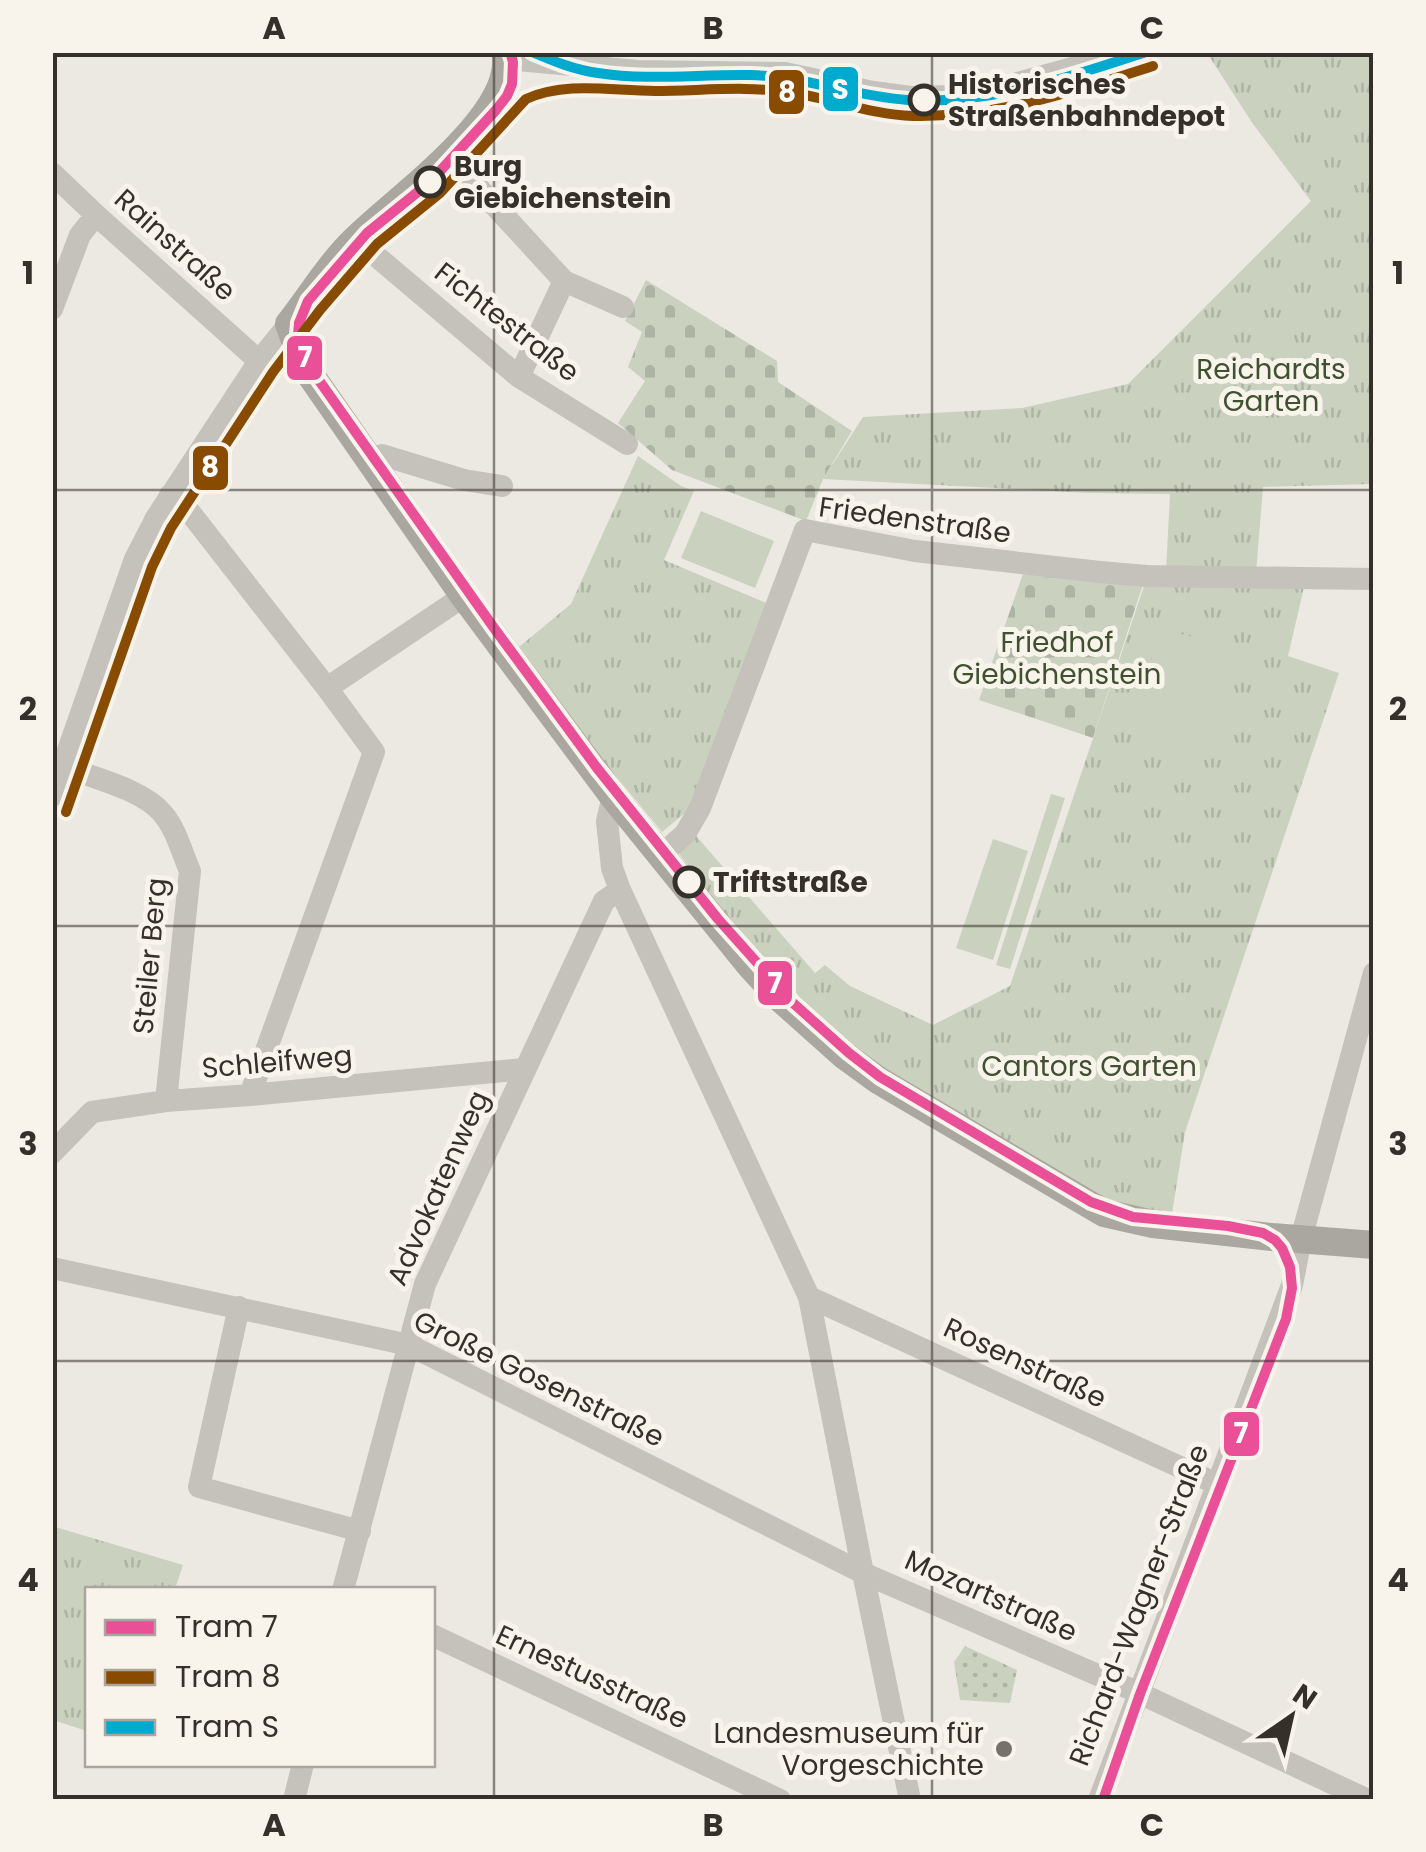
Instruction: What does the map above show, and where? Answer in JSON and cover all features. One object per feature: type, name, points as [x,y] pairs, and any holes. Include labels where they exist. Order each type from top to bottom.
[{"type":"main road","points":[[506,56],[500,92],[475,126],[426,178],[356,239],[290,324],[305,367],[464,596],[612,796],[749,964],[834,1047],[878,1080],[1104,1213],[1153,1224],[1374,1245]]},
{"type":"street","points":[[506,56],[638,70],[701,62],[911,97],[996,89],[1099,57],[1131,52]]},
{"type":"street","points":[[460,169],[564,282],[623,308]]},
{"type":"street","name":"Rainstraße","points":[[52,174],[259,361]]},
{"type":"street","points":[[52,310],[80,235],[96,215]]},
{"type":"street","name":"Fichtestraße","points":[[356,239],[519,377],[627,444]]},
{"type":"street","points":[[519,377],[564,282]]},
{"type":"street","points":[[52,796],[136,559],[170,494],[259,361],[290,324]]},
{"type":"street","points":[[371,459],[392,458],[464,480],[502,486]]},
{"type":"street","points":[[170,494],[185,506],[374,752],[250,1095]]},
{"type":"street","name":"Friedenstraße","points":[[660,855],[685,834],[700,808],[805,530],[915,551],[1100,572],[1374,579]]},
{"type":"street","points":[[327,688],[464,596]]},
{"type":"street","name":"Steiler Berg","points":[[63,766],[141,796],[162,813],[190,872],[166,1101]]},
{"type":"street","points":[[612,796],[607,821],[612,868],[620,890],[809,1298],[910,1800]]},
{"type":"street","name":"Advokatenweg","points":[[345,1587],[425,1284],[604,902],[620,890]]},
{"type":"street","name":"Richard-Wagner-Straße","points":[[1098,1800],[1286,1301],[1367,1022],[1374,972]]},
{"type":"street","name":"Schleifweg","points":[[52,1153],[92,1112],[166,1101],[524,1069]]},
{"type":"street","name":"Große Gosenstraße","points":[[52,1268],[408,1345],[863,1573]]},
{"type":"street","name":"Rosenstraße","points":[[809,1298],[1217,1484]]},
{"type":"street","points":[[239,1307],[199,1487],[360,1532]]},
{"type":"street","name":"Mozartstraße","points":[[863,1573],[1137,1692],[1368,1800]]},
{"type":"street","name":"Ernestusstraße","points":[[435,1636],[780,1800]]},
{"type":"street","points":[[294,1800],[301,1767]]},
{"type":"green space","name":"Reichardts Garten","points":[[1207,53],[1373,53],[1373,484],[1263,487],[1256,573],[1166,571],[1170,494],[823,479],[863,417],[1022,408],[1128,384],[1311,201],[1253,124]]},
{"type":"green space","points":[[646,280],[777,361],[778,382],[852,431],[823,479],[806,521],[672,470],[618,423],[645,381],[628,367],[642,332],[625,321]]},
{"type":"green space","points":[[638,456],[694,491],[664,560],[771,605],[698,802],[662,832],[513,652],[571,604]]},
{"type":"green space","points":[[701,511],[774,541],[755,588],[681,558]]},
{"type":"green space","name":"Friedhof Giebichenstein","points":[[1025,568],[1145,578],[1093,738],[979,700]]},
{"type":"green space","name":"Cantors Garten","points":[[1147,577],[1306,579],[1288,656],[1339,673],[1185,1132],[1170,1226],[1106,1206],[835,1041],[740,934],[674,847],[691,830],[815,973],[825,965],[850,986],[933,1025],[1010,986]]},
{"type":"green space","points":[[1161,629],[1245,650],[1213,759],[1128,733]]},
{"type":"green space","points":[[1051,794],[1065,798],[1010,969],[996,965]]},
{"type":"green space","points":[[993,839],[1028,851],[993,960],[956,948]]},
{"type":"green space","points":[[52,1526],[183,1565],[176,1587],[85,1587],[85,1730],[53,1720]]},
{"type":"green space","points":[[965,1646],[1017,1670],[1010,1703],[960,1700],[954,1662]]},
{"type":"tram line","name":"7","points":[[510,52],[512,84],[496,110],[430,182],[367,233],[308,301],[298,335],[306,362],[597,768],[718,919],[793,1003],[880,1077],[1091,1202],[1133,1217],[1263,1233],[1282,1248],[1290,1267],[1292,1288],[1286,1319],[1140,1694],[1103,1800]]},
{"type":"tram line","name":"S","points":[[532,52],[589,72],[655,77],[770,76],[908,100],[999,94],[1146,52]]},
{"type":"tram line","name":"8","points":[[66,812],[152,567],[171,528],[273,372],[320,310],[377,244],[440,193],[526,99],[557,90],[589,88],[758,89],[898,115],[944,115],[1035,101],[1153,66]]},
{"type":"place","name":"Historisches Straßenbahndepot","points":[[924,100]]},
{"type":"place","name":"Burg Giebichenstein","points":[[430,182]]},
{"type":"place","name":"Triftstraße","points":[[689,882]]},
{"type":"place","name":"Landesmuseum für Vorgeschichte","points":[[1004,1749]]}]
